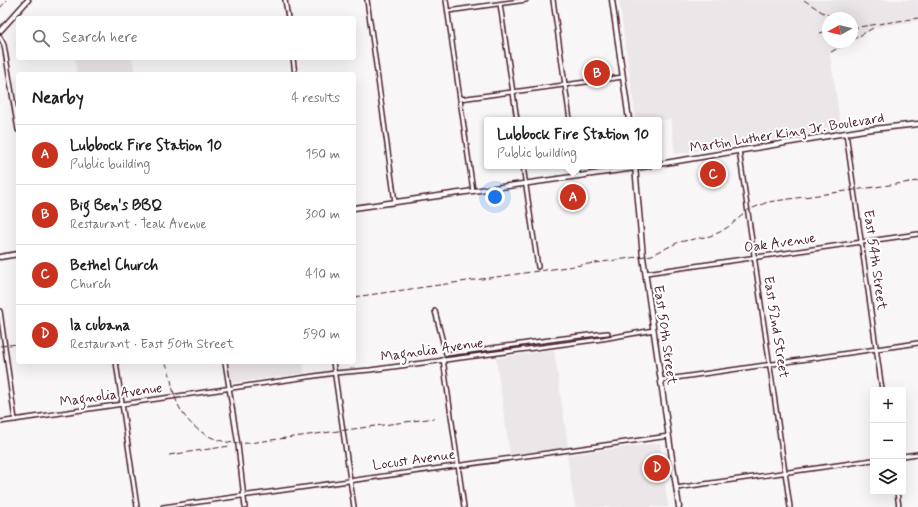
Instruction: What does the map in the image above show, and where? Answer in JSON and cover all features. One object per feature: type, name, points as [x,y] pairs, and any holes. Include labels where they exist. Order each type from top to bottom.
[{"type":"main road","points":[[0,31],[28,0]]},
{"type":"main road","points":[[612,0],[629,117]]},
{"type":"main road","name":"Martin Luther King Jr. Boulevard","points":[[662,163],[846,133],[918,124]]},
{"type":"main road","points":[[356,208],[622,169]]},
{"type":"main road","name":"East 50th Street","points":[[635,169],[646,274],[679,507]]},
{"type":"main road","points":[[0,257],[16,254]]},
{"type":"street","points":[[285,0],[288,16]]},
{"type":"street","points":[[367,0],[395,202]]},
{"type":"street","points":[[446,0],[473,191]]},
{"type":"street","points":[[448,11],[526,0]]},
{"type":"street","points":[[553,0],[570,117]]},
{"type":"street","points":[[500,4],[517,117]]},
{"type":"street","points":[[0,37],[4,44],[16,118]]},
{"type":"street","points":[[293,60],[295,72]]},
{"type":"street","points":[[460,99],[623,77]]},
{"type":"street","name":"East 54th Street","points":[[846,133],[882,387]]},
{"type":"street","name":"East 52nd Street","points":[[739,150],[790,507]]},
{"type":"street","points":[[524,169],[538,267]]},
{"type":"street","points":[[577,169],[578,176]]},
{"type":"street","name":"Oak Avenue","points":[[646,274],[918,234]]},
{"type":"street","points":[[0,311],[15,420]]},
{"type":"street","points":[[435,311],[446,354],[494,349],[588,334],[608,333]]},
{"type":"street","name":"Magnolia Avenue","points":[[0,422],[335,373],[370,370],[602,339],[654,330]]},
{"type":"street","points":[[661,380],[918,344]]},
{"type":"street","points":[[444,359],[457,465],[464,507]]},
{"type":"street","points":[[116,364],[137,507]]},
{"type":"street","points":[[225,364],[238,445],[245,507]]},
{"type":"street","points":[[334,364],[354,507]]},
{"type":"street","name":"Locust Avenue","points":[[163,507],[668,436]]},
{"type":"street","points":[[906,456],[918,454]]},
{"type":"street","points":[[676,488],[870,460]]},
{"type":"street","points":[[897,495],[899,507]]},
{"type":"shaded area","points":[[619,0],[918,0],[918,21],[883,26],[869,31],[858,38],[858,12],[822,12],[822,48],[841,48],[830,54],[841,129],[675,154],[671,119],[662,120],[662,117],[636,117]]},
{"type":"shaded area","points":[[75,60],[132,60],[135,72],[77,72]]},
{"type":"shaded area","points":[[554,350],[568,447],[510,455],[496,358]]},
{"type":"shaded area","points":[[229,364],[303,364],[304,373],[232,383]]},
{"type":"shaded area","points":[[660,443],[668,507],[575,507],[567,455]]},
{"type":"railway","points":[[0,8],[7,0]]},
{"type":"railway","points":[[804,0],[822,12]]},
{"type":"railway","points":[[858,27],[918,18]]},
{"type":"railway","points":[[858,37],[875,27]]},
{"type":"railway","points":[[831,52],[838,48]]},
{"type":"railway","points":[[356,297],[652,255],[679,242],[710,236],[720,232],[731,225],[748,210],[768,202],[918,181]]},
{"type":"railway","points":[[0,346],[16,344]]},
{"type":"railway","points":[[166,364],[169,370],[175,397],[180,409],[187,419],[204,434],[225,442],[249,443],[435,418]]},
{"type":"railway","points":[[169,455],[230,446]]},
{"type":"place","name":"Big Ben's BBQ","points":[[597,73]]},
{"type":"place","name":"Bethel Church","points":[[713,174]]},
{"type":"place","name":"Lubbock Fire Station 10","points":[[573,197]]},
{"type":"place","name":"la cubana","points":[[657,468]]}]
